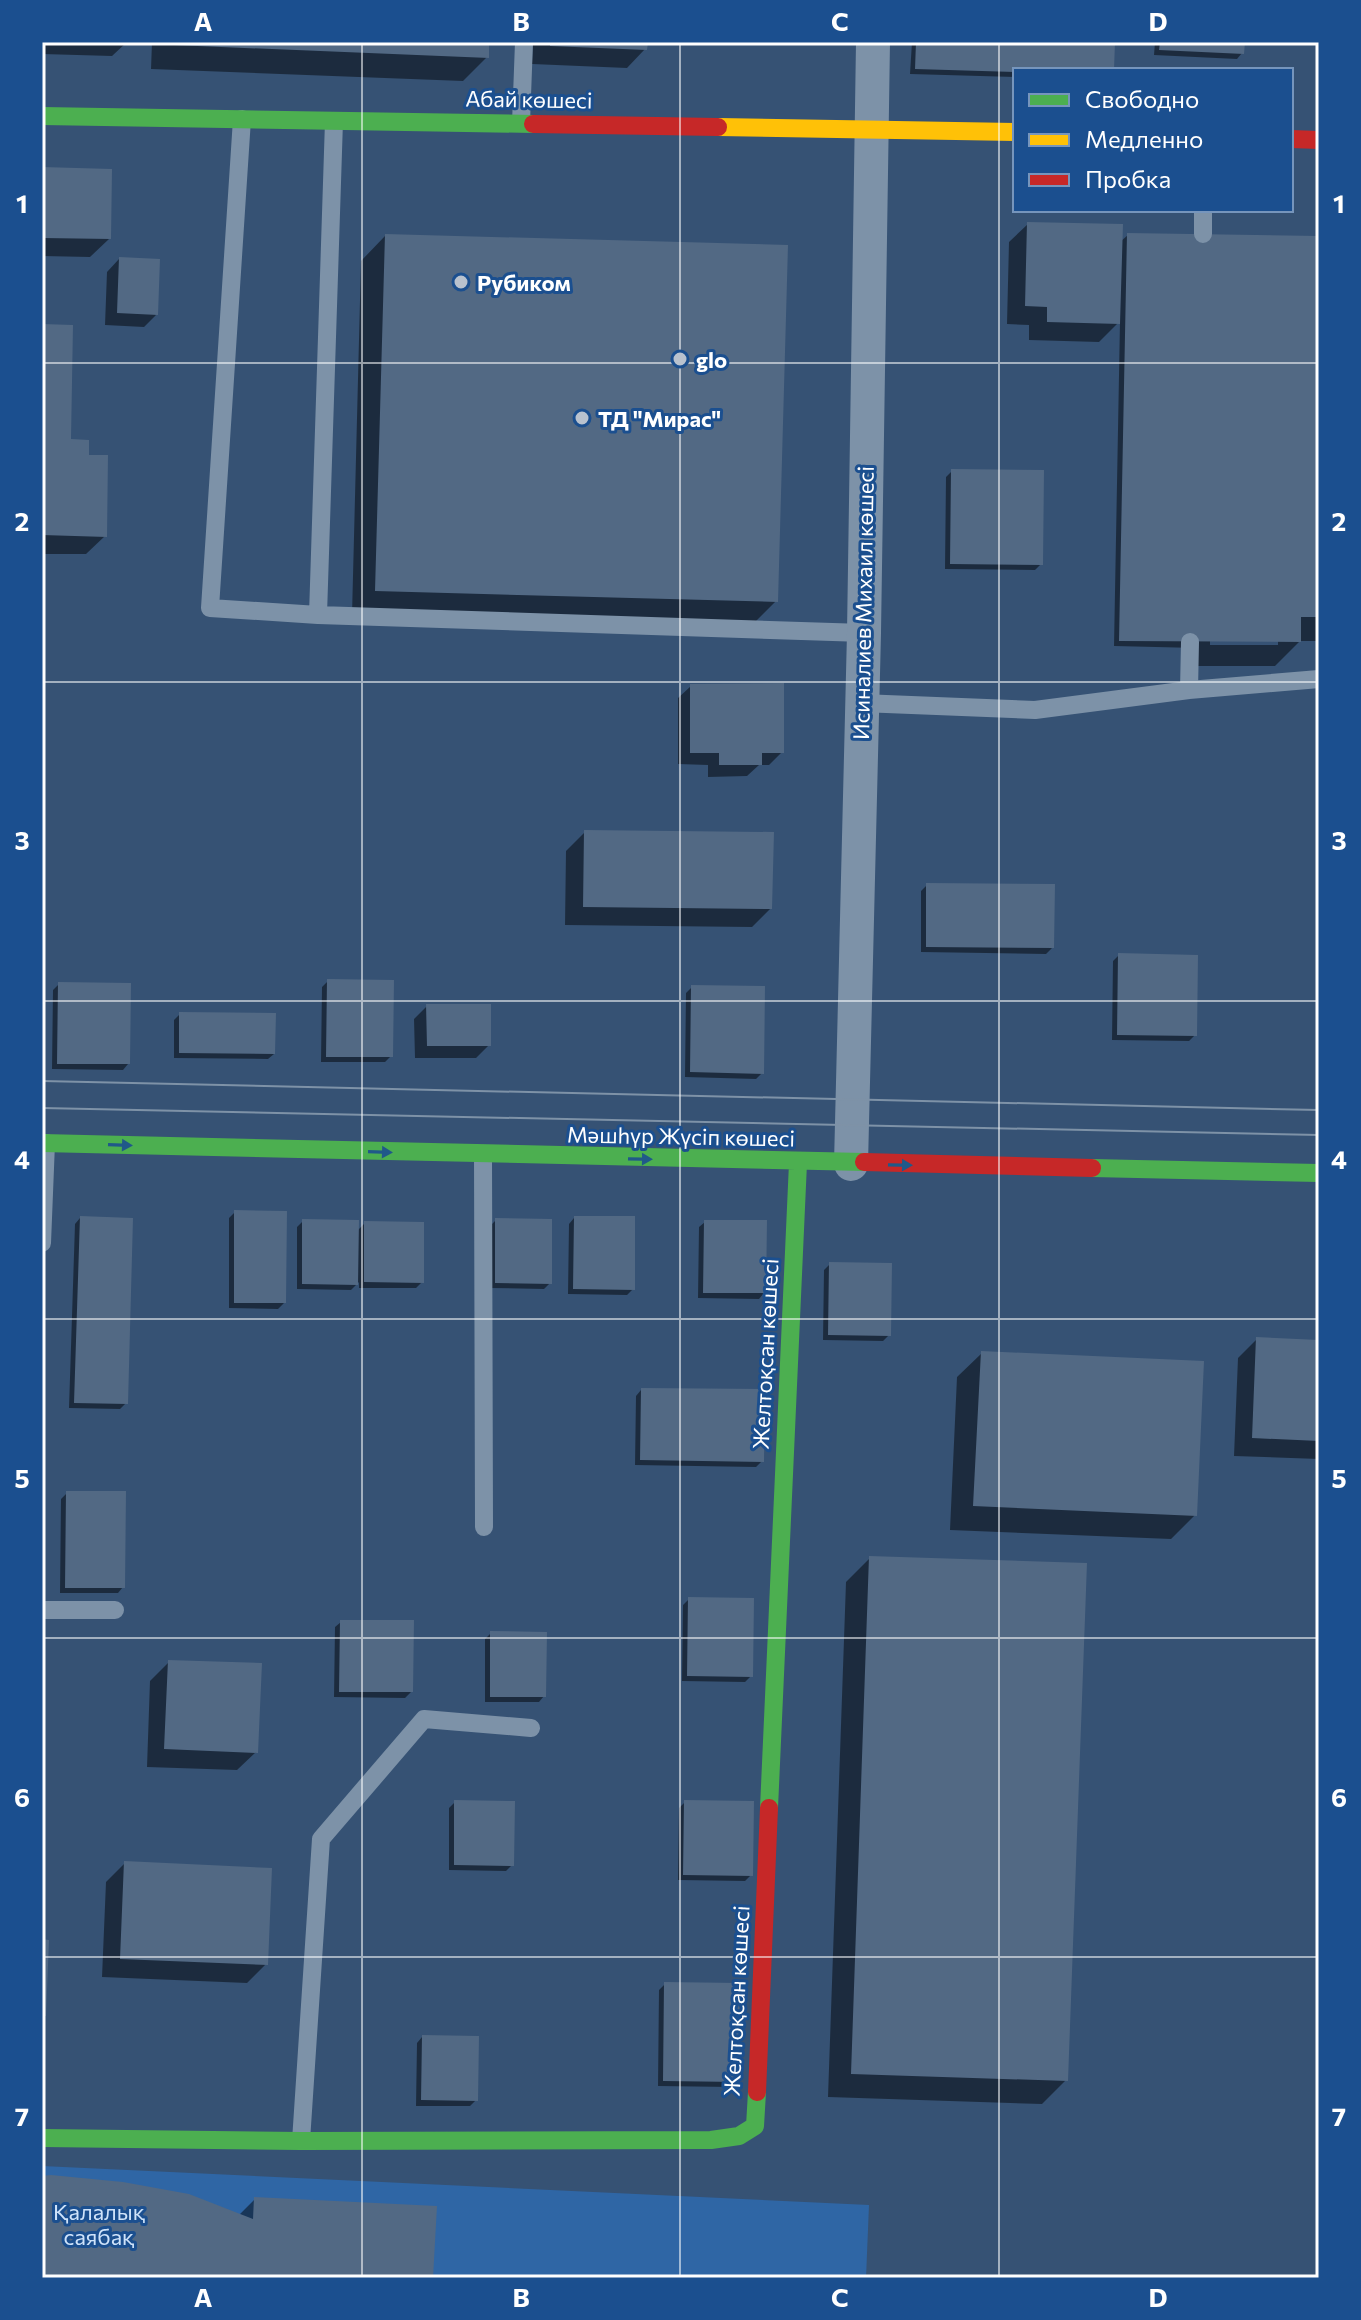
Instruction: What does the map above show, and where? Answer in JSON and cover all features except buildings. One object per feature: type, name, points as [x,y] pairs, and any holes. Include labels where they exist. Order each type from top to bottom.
[{"type":"street","name":"Исиналиев Михаил көшесі","points":[[851,1164],[864,633],[873,42]]},
{"type":"street","name":"Абай көшесі","points":[[42,116],[1013,132]]},
{"type":"street","points":[[1293,139],[1319,140]]},
{"type":"street","name":"Мәшһүр Жүсіп көшесі","points":[[44,1143],[1319,1173]]},
{"type":"street","name":"Желтоқсан көшесі","points":[[42,2138],[711,2140],[739,2136],[755,2126],[798,1163]]},
{"type":"lane","points":[[521,123],[524,42]]},
{"type":"lane","points":[[242,119],[210,608],[318,615],[864,633]]},
{"type":"lane","points":[[318,615],[334,121]]},
{"type":"lane","points":[[1203,212],[1203,234]]},
{"type":"lane","points":[[1189,690],[1190,642]]},
{"type":"lane","points":[[861,703],[1035,710],[1189,690],[1319,679]]},
{"type":"lane","points":[[42,1243],[44,1143]]},
{"type":"lane","points":[[483,1155],[484,1527]]},
{"type":"lane","points":[[42,1610],[115,1610]]},
{"type":"lane","points":[[301,2141],[321,1839],[424,1719],[531,1728]]},
{"type":"green space","name":"Қалалық саябақ","points":[[42,2166],[869,2205],[866,2278],[42,2278]]},
{"type":"tram line","points":[[42,1081],[1319,1110]]},
{"type":"tram line","points":[[42,1108],[1319,1135]]},
{"type":"traffic: fast","points":[[42,116],[533,124]]},
{"type":"traffic: fast","points":[[42,1143],[864,1162]]},
{"type":"traffic: fast","points":[[769,1808],[798,1163]]},
{"type":"traffic: fast","points":[[1092,1168],[1319,1173]]},
{"type":"traffic: fast","points":[[42,2138],[711,2140],[739,2136],[755,2126],[757,2092]]},
{"type":"traffic: slow","points":[[718,127],[1013,132]]},
{"type":"traffic: jam","points":[[533,124],[718,127]]},
{"type":"traffic: jam","points":[[1293,139],[1319,140]]},
{"type":"traffic: jam","points":[[864,1162],[1092,1168]]},
{"type":"traffic: jam","points":[[757,2092],[769,1808]]},
{"type":"place","name":"Рубиком","points":[[461,282]]},
{"type":"place","name":"glo","points":[[680,359]]},
{"type":"place","name":"ТД \"Мирас\"","points":[[582,418]]}]
